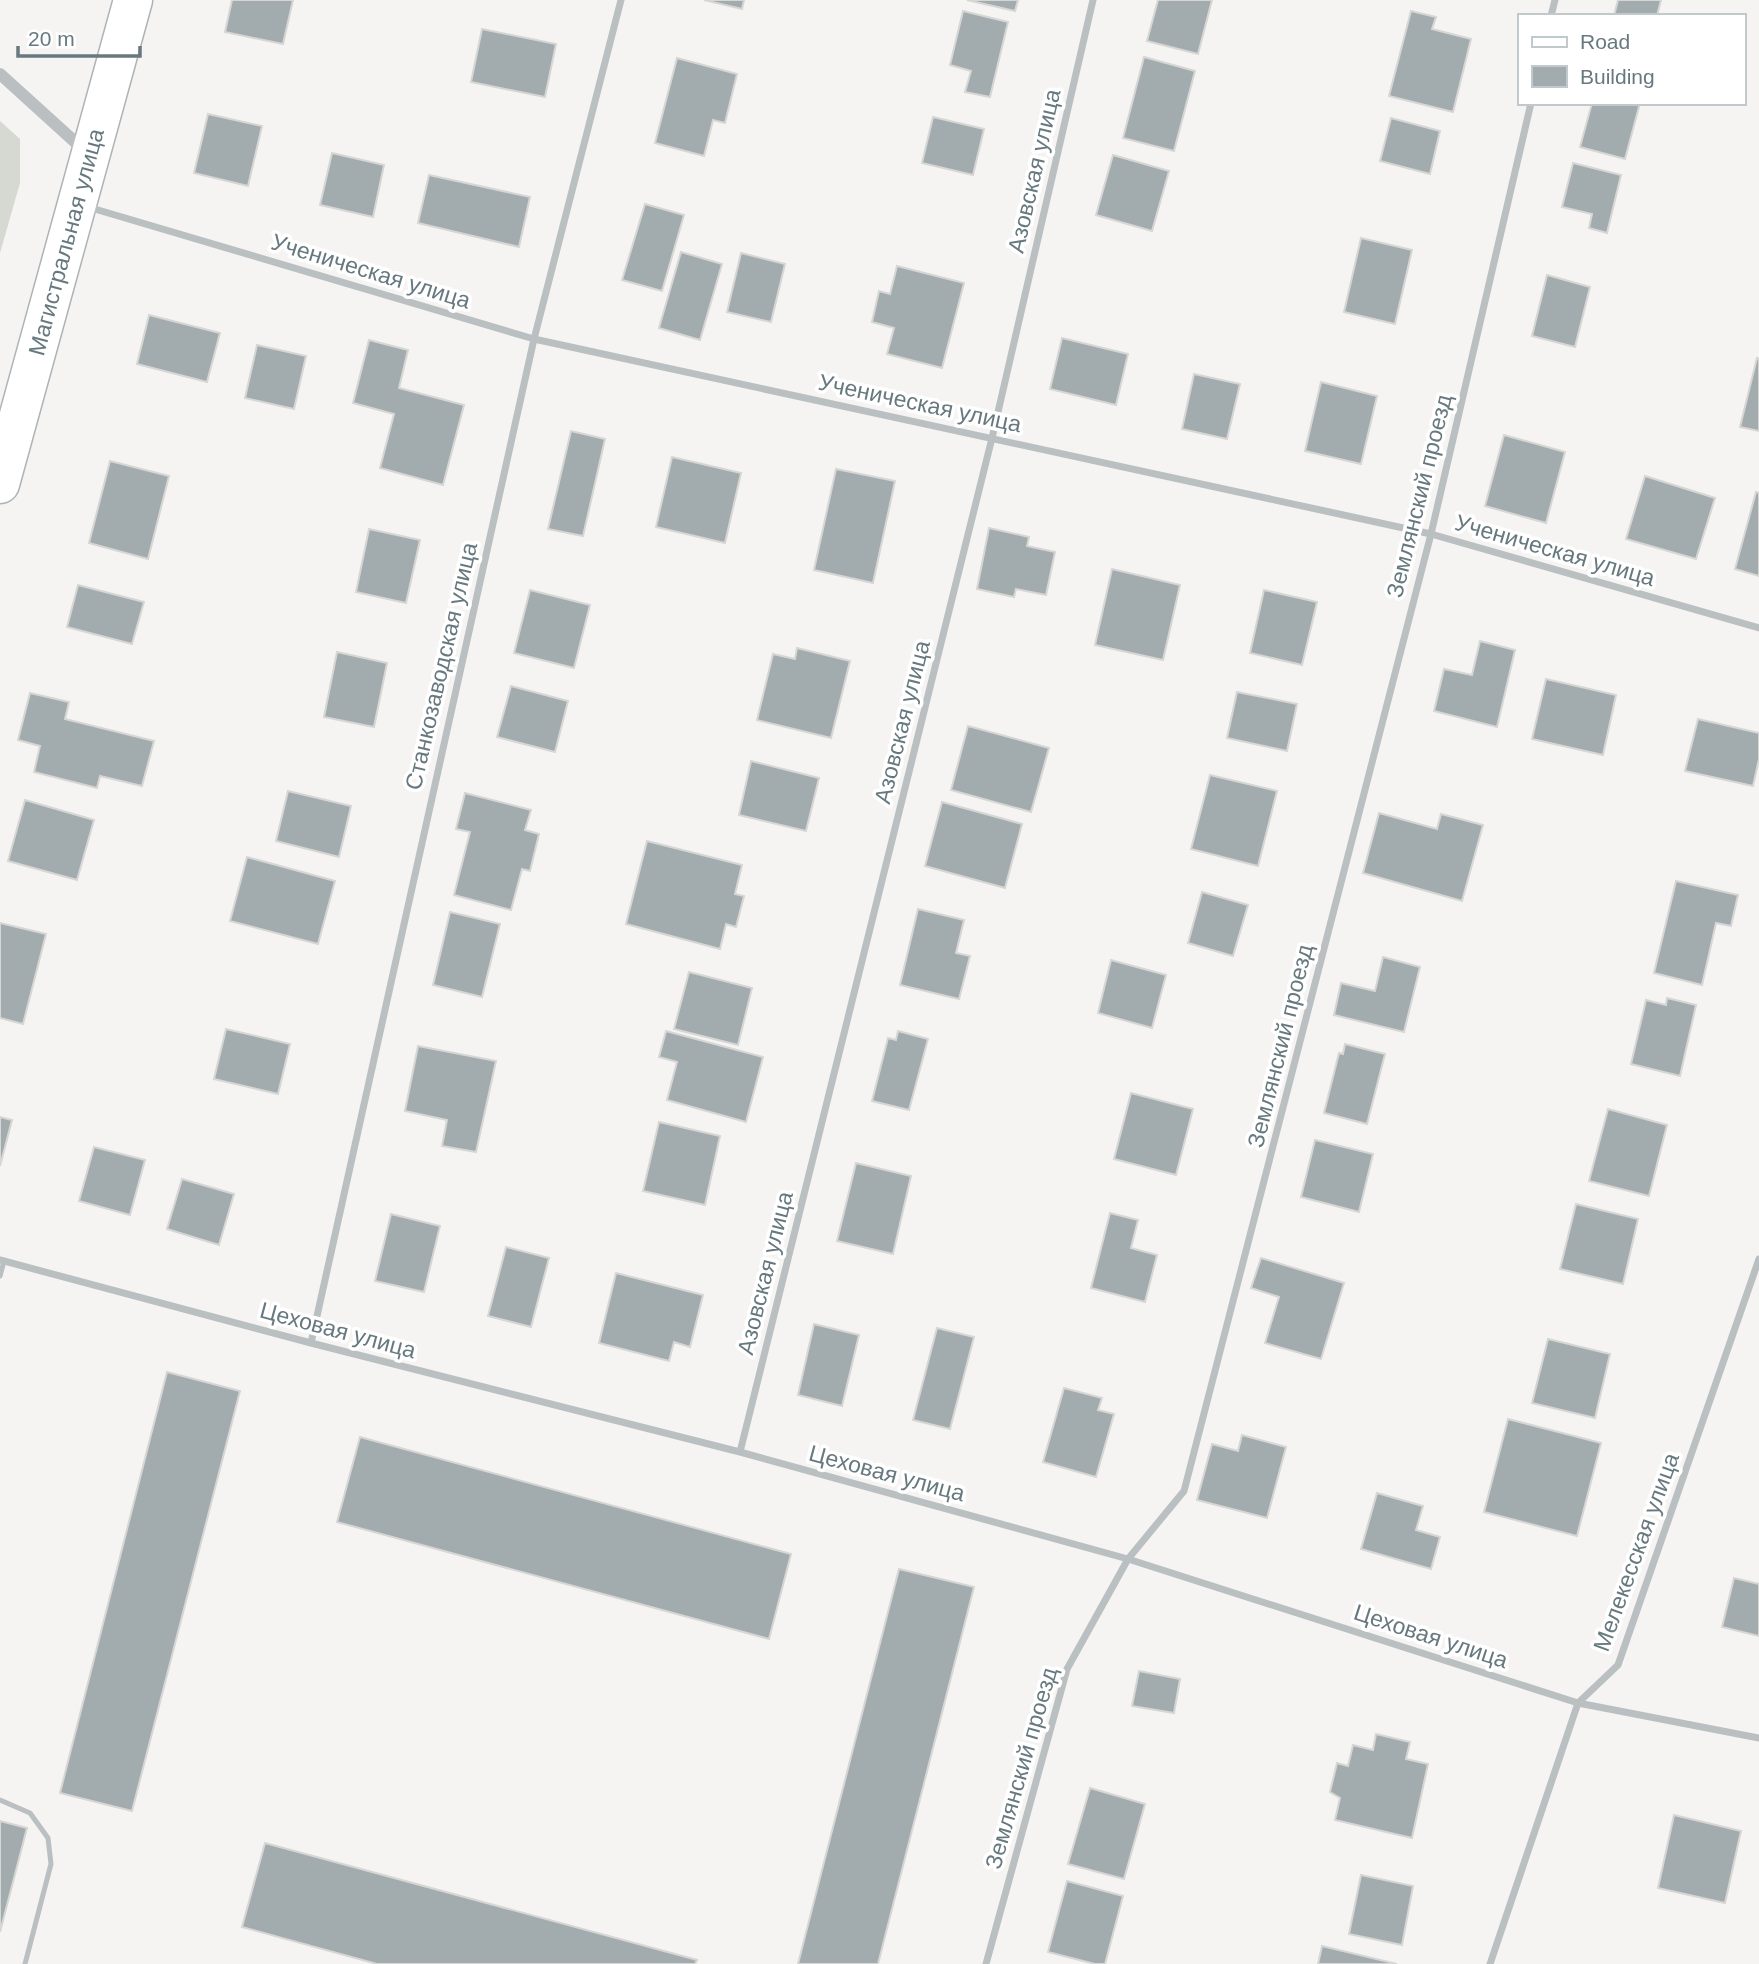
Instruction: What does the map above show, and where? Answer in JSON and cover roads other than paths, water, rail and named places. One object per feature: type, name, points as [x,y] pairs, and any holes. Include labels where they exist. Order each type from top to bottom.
[{"type":"main road","name":"Магистральная улица","points":[[0,484],[133,0]]},
{"type":"street","name":"Станкозаводская улица","points":[[311,1343],[534,339],[621,0]]},
{"type":"street","name":"Азовская улица","points":[[740,1452],[992,438],[1093,0]]},
{"type":"street","points":[[0,74],[90,156]]},
{"type":"street","name":"Землянский проезд","points":[[986,1964],[1067,1669],[1128,1559],[1184,1491],[1431,534],[1531,105]]},
{"type":"street","name":"Ученическая улица","points":[[76,203],[534,339],[1431,534],[1759,628]]},
{"type":"street","name":"Мелекесская улица","points":[[1490,1964],[1578,1703],[1618,1665],[1759,1259]]},
{"type":"street","name":"Цеховая улица","points":[[2,1260],[311,1343],[740,1452],[1128,1559],[1578,1703],[1759,1738]]},
{"type":"lane","points":[[0,1276],[2,1260]]},
{"type":"lane","points":[[0,1800],[30,1813],[48,1838],[51,1864],[25,1964]]}]
